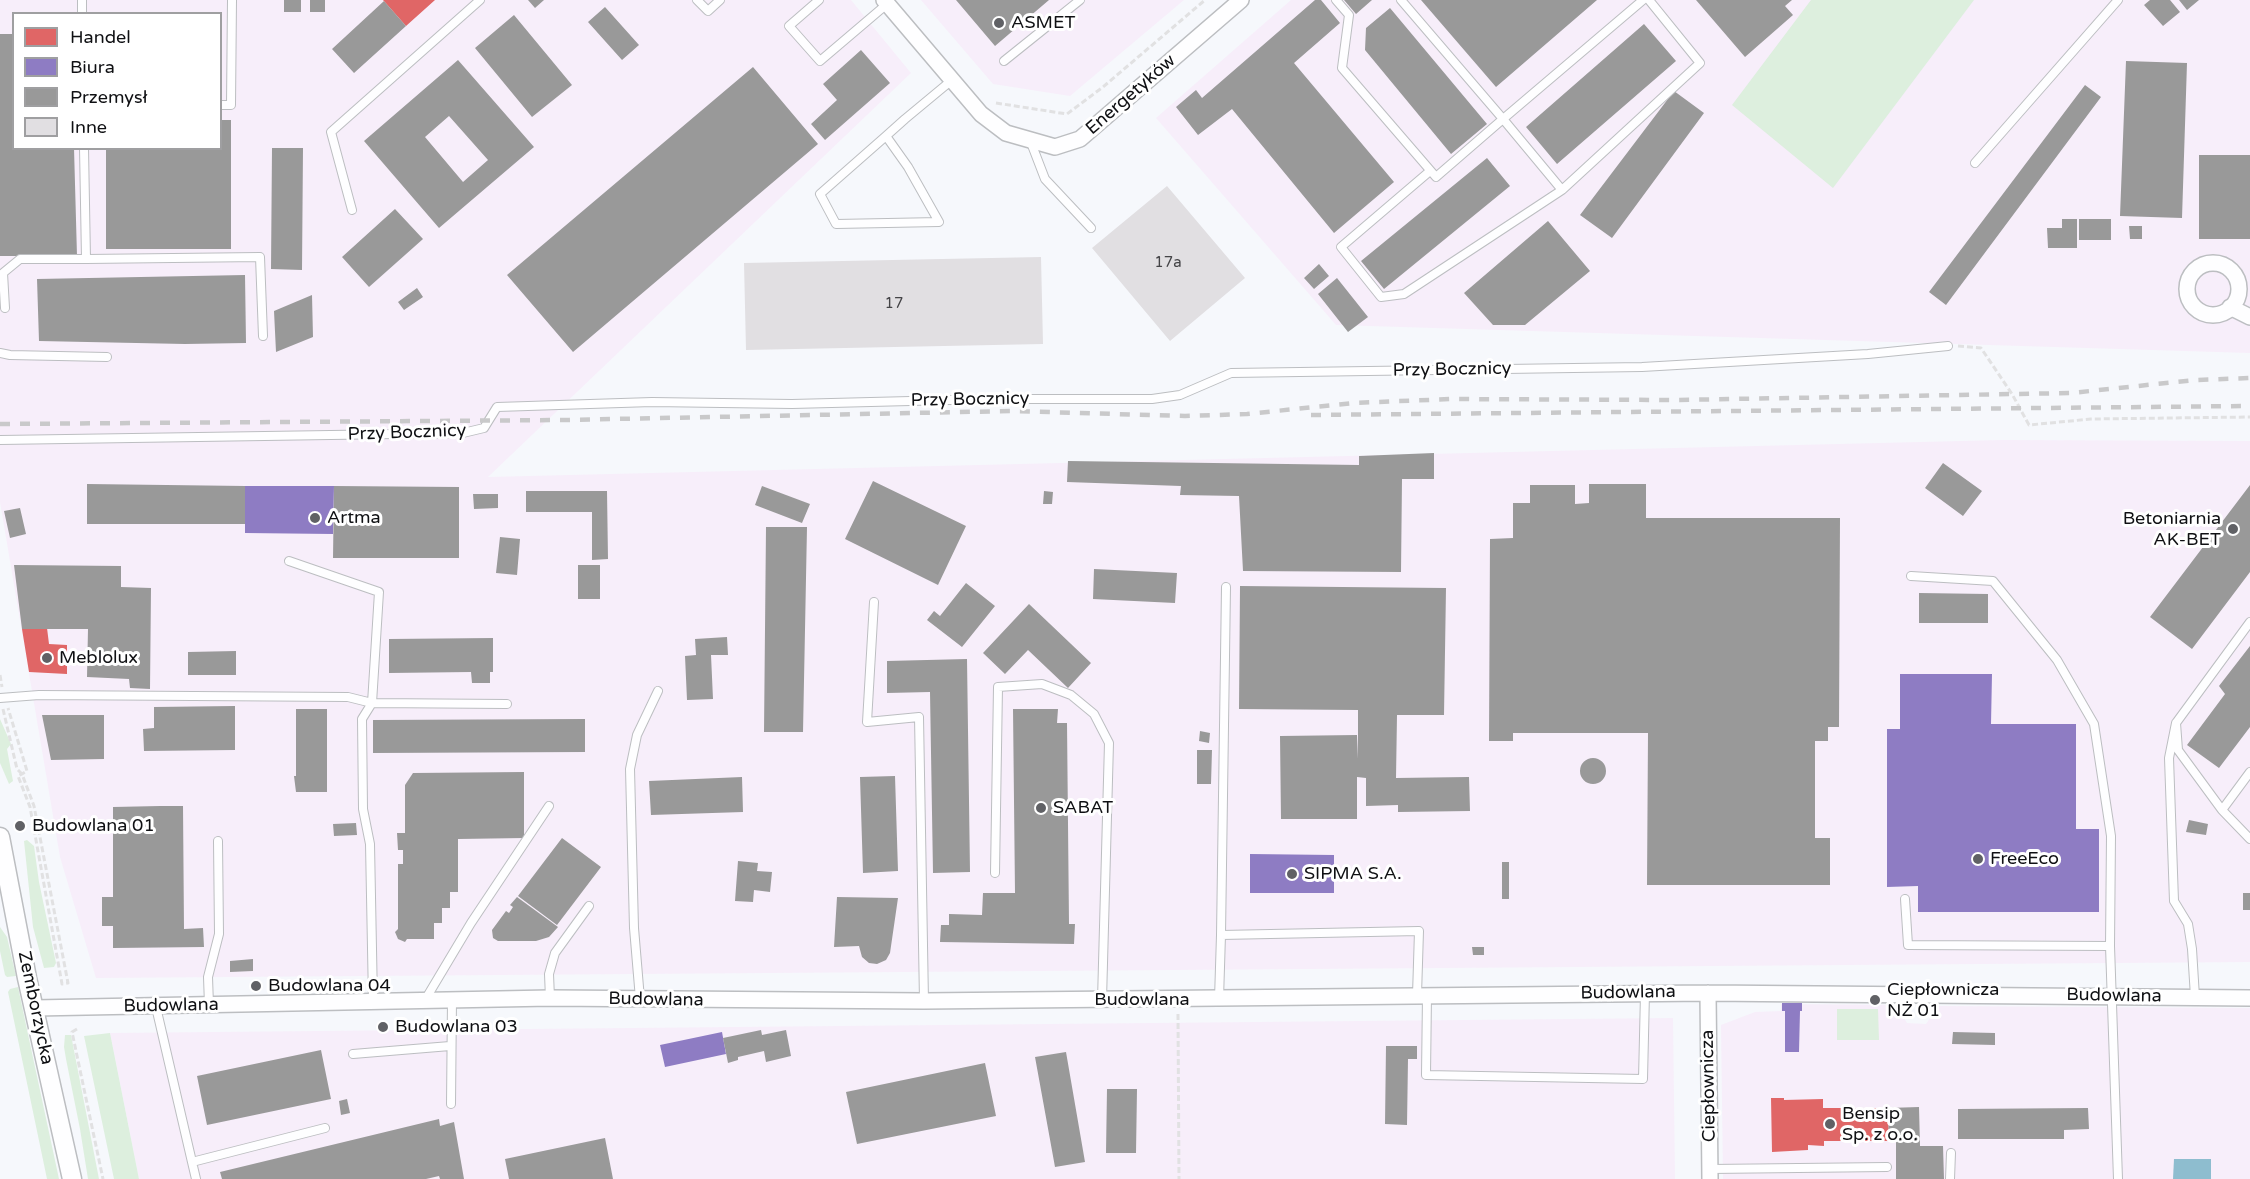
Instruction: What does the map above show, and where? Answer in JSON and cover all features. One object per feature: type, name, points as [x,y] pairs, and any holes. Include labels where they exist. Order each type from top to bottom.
[{"type":"street","name":"Energetyków","points":[[886,2],[981,114],[1006,134],[1055,147],[1080,140],[1241,0]]},
{"type":"street","points":[[2230,307],[2250,316]]},
{"type":"street","name":"Zemborzycka","points":[[0,837],[12,913],[72,1179]]},
{"type":"street","name":"Budowlana","points":[[35,1008],[550,998],[924,1001],[1645,993],[2114,995],[2250,998]]},
{"type":"street","name":"Ciepłownicza","points":[[1708,993],[1710,1174]]},
{"type":"lane","points":[[222,105],[231,105],[232,0]]},
{"type":"lane","points":[[352,210],[331,132],[480,0]]},
{"type":"lane","points":[[697,0],[708,12],[720,0]]},
{"type":"lane","points":[[819,0],[789,26],[820,61],[886,2]]},
{"type":"lane","points":[[1004,61],[1080,0]]},
{"type":"lane","points":[[1336,0],[1349,15],[1342,68],[1436,177],[1642,0]]},
{"type":"lane","points":[[1401,0],[1562,190]]},
{"type":"lane","points":[[1430,171],[1341,247],[1381,297],[1404,294],[1562,190],[1700,63],[1648,0]]},
{"type":"lane","points":[[1975,163],[2118,0]]},
{"type":"lane","points":[[886,136],[908,167],[939,222],[836,224],[820,194],[886,136],[952,80]]},
{"type":"lane","points":[[1030,140],[1045,179],[1090,228]]},
{"type":"lane","points":[[84,150],[86,259]]},
{"type":"lane","points":[[5,308],[3,273],[20,260],[260,257],[262,336]]},
{"type":"lane","name":"Przy Bocznicy","points":[[0,440],[463,433],[484,428],[497,407],[652,402],[792,404],[989,399],[1152,399],[1180,395],[1231,373],[1642,366],[1868,354],[1948,346]]},
{"type":"lane","points":[[0,353],[10,356],[107,357]]},
{"type":"lane","points":[[289,561],[379,592],[372,702],[362,719],[363,809],[370,844],[373,1001]]},
{"type":"lane","points":[[1911,576],[1993,581],[2057,660],[2094,724],[2111,836],[2110,946],[2114,995],[2118,1179]]},
{"type":"lane","points":[[1219,999],[1226,586]]},
{"type":"lane","points":[[874,602],[867,722],[919,717],[924,1001]]},
{"type":"lane","points":[[2195,997],[2188,924],[2175,901],[2169,758],[2175,723],[2250,622]]},
{"type":"lane","points":[[995,873],[998,687],[1042,684],[1071,695],[1094,714],[1109,742],[1102,1000]]},
{"type":"lane","points":[[640,1000],[634,928],[630,769],[637,735],[658,691]]},
{"type":"lane","points":[[2,698],[348,697],[372,702],[507,704]]},
{"type":"lane","points":[[2175,723],[2178,750],[2222,810],[2250,839]]},
{"type":"lane","points":[[2222,810],[2250,772]]},
{"type":"lane","points":[[425,1000],[471,923],[549,806]]},
{"type":"lane","points":[[209,1005],[208,977],[219,934],[218,841]]},
{"type":"lane","points":[[1905,899],[1908,945],[2110,946]]},
{"type":"lane","points":[[550,998],[549,974],[555,954],[589,906]]},
{"type":"lane","points":[[1221,935],[1419,931],[1426,1075],[1643,1079],[1645,993]]},
{"type":"lane","points":[[451,1104],[452,1000]]},
{"type":"lane","points":[[156,1007],[196,1179]]},
{"type":"lane","points":[[353,1054],[450,1046]]},
{"type":"lane","points":[[192,1162],[325,1128]]},
{"type":"lane","points":[[1950,1179],[1952,1153]]},
{"type":"lane","points":[[1710,1174],[1887,1167]]},
{"type":"path","points":[[996,103],[1067,114],[1103,87],[1205,0]]},
{"type":"path","points":[[1948,346],[1981,348],[2012,394],[2029,425],[2091,419],[2250,417]]},
{"type":"path","points":[[2,698],[27,771],[22,774]]},
{"type":"path","points":[[2,698],[17,769],[22,774],[34,806],[68,978],[68,983],[62,984]]},
{"type":"path","points":[[1178,1012],[1179,1179]]},
{"type":"path","points":[[77,1029],[72,1032],[103,1179]]},
{"type":"shaded area","points":[[0,0],[851,0],[911,73],[488,477],[2002,440],[2250,441],[2250,962],[96,978],[60,857],[0,502]]},
{"type":"shaded area","points":[[921,0],[1184,0],[1070,96],[993,84]]},
{"type":"shaded area","points":[[1291,0],[2250,0],[2250,353],[1336,325],[1156,118]]},
{"type":"shaded area","points":[[1781,1004],[1896,1005],[1907,1023],[1926,1024],[1938,1006],[2250,1008],[2250,1179],[1723,1179],[1721,1025],[1755,1012],[1781,1011]]},
{"type":"shaded area","points":[[1673,1018],[1675,1179],[139,1179],[110,1033]]},
{"type":"green space","points":[[1811,0],[1974,0],[1833,188],[1732,105]]},
{"type":"green space","points":[[0,719],[11,744],[7,749],[13,781],[9,784],[0,763]]},
{"type":"green space","points":[[27,840],[34,846],[56,963],[54,967],[44,968],[33,927],[24,841]]},
{"type":"green space","points":[[0,927],[7,937],[16,976],[7,977],[5,975],[0,951]]},
{"type":"green space","points":[[18,987],[59,1179],[47,1179],[8,992]]},
{"type":"green space","points":[[1837,1009],[1878,1009],[1879,1040],[1837,1040]]},
{"type":"green space","points":[[110,1033],[139,1179],[114,1179],[84,1036]]},
{"type":"green space","points":[[65,1035],[71,1035],[99,1179],[88,1179],[64,1047]]},
{"type":"water","points":[[2174,1159],[2211,1159],[2211,1179],[2173,1179]]},
{"type":"building: Handel","points":[[383,0],[435,0],[406,26]]},
{"type":"building: Handel","name":"Meblolux","points":[[47,628],[49,644],[67,645],[67,674],[29,672],[22,629]]},
{"type":"building: Handel","name":"Bensip Sp. z o.o.","points":[[1771,1098],[1823,1099],[1823,1108],[1888,1108],[1889,1141],[1824,1141],[1824,1146],[1808,1145],[1808,1150],[1772,1152]]},
{"type":"building: Biura","points":[[245,486],[334,486],[333,534],[245,533]]},
{"type":"building: Biura","points":[[1900,674],[1992,674],[1991,724],[2076,724],[2076,829],[2099,829],[2099,912],[1918,912],[1918,886],[1887,887],[1887,729],[1900,729]]},
{"type":"building: Biura","name":"SIPMA S.A.","points":[[1250,854],[1334,855],[1334,893],[1250,893]]},
{"type":"building: Biura","points":[[1782,1003],[1802,1003],[1799,1052],[1785,1052],[1785,1011],[1782,1011]]},
{"type":"building: Biura","points":[[722,1032],[726,1054],[665,1067],[660,1045]]},
{"type":"building: Przemysł","points":[[284,0],[301,0],[301,12],[284,12]]},
{"type":"building: Przemysł","points":[[310,0],[325,0],[325,12],[310,12]]},
{"type":"building: Przemysł","points":[[528,0],[544,0],[535,8]]},
{"type":"building: Przemysł","name":"ASMET","points":[[956,0],[1049,0],[995,46]]},
{"type":"building: Przemysł","points":[[1315,0],[1321,0],[1340,23],[1294,63],[1394,182],[1334,233],[1232,109],[1198,135],[1176,107],[1196,90],[1202,98]]},
{"type":"building: Przemysł","points":[[1344,0],[1372,0],[1356,14]]},
{"type":"building: Przemysł","points":[[1421,0],[1597,0],[1496,87]]},
{"type":"building: Przemysł","points":[[1696,0],[1792,0],[1785,6],[1793,15],[1745,57]]},
{"type":"building: Przemysł","points":[[2150,0],[2170,0],[2180,12],[2163,26],[2144,5]]},
{"type":"building: Przemysł","points":[[2179,0],[2199,0],[2187,10]]},
{"type":"building: Przemysł","points":[[384,1],[406,26],[354,73],[332,49]]},
{"type":"building: Przemysł","points":[[605,7],[639,45],[622,60],[588,22]]},
{"type":"building: Przemysł","points":[[1390,8],[1487,124],[1451,154],[1365,50],[1366,28]]},
{"type":"building: Przemysł","points":[[514,15],[572,85],[532,117],[475,48]]},
{"type":"building: Przemysł","points":[[1644,24],[1676,61],[1557,164],[1526,127]]},
{"type":"building: Przemysł","points":[[0,34],[12,34],[12,150],[74,150],[77,256],[0,256]]},
{"type":"building: Przemysł","points":[[861,50],[890,83],[825,140],[811,124],[837,100],[823,84]]},
{"type":"building: Przemysł","points":[[458,60],[534,147],[439,228],[364,141]],"holes":[[[449,116],[488,160],[463,182],[425,137]]]},
{"type":"building: Przemysł","points":[[2126,61],[2187,63],[2182,218],[2120,216]]},
{"type":"building: Przemysł","points":[[753,67],[818,144],[573,352],[507,275]]},
{"type":"building: Przemysł","points":[[2085,85],[2101,97],[1946,305],[1929,292]]},
{"type":"building: Przemysł","points":[[1674,91],[1704,113],[1612,238],[1580,215]]},
{"type":"building: Przemysł","points":[[222,120],[231,120],[231,249],[106,249],[106,150],[222,150]]},
{"type":"building: Przemysł","points":[[272,148],[303,148],[302,270],[271,269]]},
{"type":"building: Przemysł","points":[[2199,155],[2250,155],[2250,239],[2199,239]]},
{"type":"building: Przemysł","points":[[1487,158],[1510,186],[1384,289],[1361,261]]},
{"type":"building: Przemysł","points":[[395,209],[423,239],[369,287],[342,257]]},
{"type":"building: Przemysł","points":[[2062,219],[2077,219],[2077,248],[2048,248],[2047,228],[2062,228]]},
{"type":"building: Przemysł","points":[[2079,219],[2111,219],[2111,240],[2079,240]]},
{"type":"building: Przemysł","points":[[1548,221],[1590,271],[1525,325],[1493,325],[1464,293]]},
{"type":"building: Przemysł","points":[[2129,226],[2142,226],[2142,239],[2130,239]]},
{"type":"building: Przemysł","points":[[1319,264],[1329,276],[1314,289],[1304,278]]},
{"type":"building: Przemysł","points":[[245,275],[246,343],[39,341],[37,279]]},
{"type":"building: Przemysł","points":[[1337,278],[1368,317],[1348,332],[1318,294]]},
{"type":"building: Przemysł","points":[[417,288],[423,297],[404,310],[398,302]]},
{"type":"building: Przemysł","points":[[312,295],[313,337],[276,352],[274,311]]},
{"type":"building: Przemysł","points":[[1434,453],[1434,479],[1402,479],[1401,572],[1243,571],[1239,496],[1180,495],[1181,486],[1067,482],[1068,461],[1359,465],[1359,456]]},
{"type":"building: Przemysł","points":[[1943,463],[1982,491],[1963,516],[1925,488]]},
{"type":"building: Przemysł","points":[[873,481],[966,526],[938,585],[845,539]]},
{"type":"building: Przemysł","points":[[87,484],[245,486],[245,524],[87,524]]},
{"type":"building: Przemysł","points":[[1589,484],[1646,484],[1646,518],[1840,518],[1839,727],[1828,727],[1828,741],[1815,741],[1815,838],[1830,838],[1830,885],[1647,885],[1648,733],[1513,733],[1513,741],[1489,741],[1490,539],[1513,538],[1513,503],[1530,503],[1530,485],[1575,485],[1575,504],[1589,503]]},
{"type":"building: Przemysł","name":"Betoniarnia AK-BET","points":[[2250,485],[2250,572],[2192,649],[2150,617]]},
{"type":"building: Przemysł","points":[[334,486],[459,487],[459,558],[333,558]]},
{"type":"building: Przemysł","points":[[762,486],[810,504],[802,523],[755,505]]},
{"type":"building: Przemysł","points":[[526,491],[607,491],[608,559],[592,560],[592,512],[526,512]]},
{"type":"building: Przemysł","points":[[1044,491],[1053,492],[1052,504],[1043,504]]},
{"type":"building: Przemysł","points":[[473,494],[498,494],[498,508],[474,509]]},
{"type":"building: Przemysł","points":[[20,508],[26,534],[10,538],[4,511]]},
{"type":"building: Przemysł","points":[[766,527],[807,527],[803,732],[764,732]]},
{"type":"building: Przemysł","points":[[500,537],[520,539],[517,575],[496,573]]},
{"type":"building: Przemysł","points":[[14,565],[121,566],[121,587],[151,588],[150,689],[130,688],[129,679],[87,677],[88,629],[22,629]]},
{"type":"building: Przemysł","points":[[578,565],[600,565],[600,599],[578,599]]},
{"type":"building: Przemysł","points":[[1094,569],[1177,573],[1175,603],[1093,599]]},
{"type":"building: Przemysł","points":[[966,583],[995,606],[962,647],[927,620],[934,611],[940,616]]},
{"type":"building: Przemysł","points":[[1240,586],[1446,588],[1444,715],[1397,715],[1396,778],[1469,777],[1470,811],[1398,812],[1398,805],[1366,806],[1366,778],[1357,777],[1357,819],[1281,819],[1280,736],[1357,735],[1358,759],[1358,710],[1239,709]]},
{"type":"building: Przemysł","points":[[1919,593],[1988,594],[1988,623],[1919,623]]},
{"type":"building: Przemysł","points":[[1029,604],[1091,663],[1068,688],[1028,650],[1005,674],[983,653]]},
{"type":"building: Przemysł","points":[[727,637],[728,655],[711,655],[713,699],[687,700],[685,656],[696,655],[695,639]]},
{"type":"building: Przemysł","points":[[493,638],[493,672],[490,672],[490,683],[472,683],[471,672],[389,673],[389,639]]},
{"type":"building: Przemysł","points":[[2250,646],[2250,727],[2219,768],[2187,745],[2225,694],[2219,686]]},
{"type":"building: Przemysł","points":[[236,651],[236,675],[188,675],[188,652]]},
{"type":"building: Przemysł","points":[[967,659],[970,872],[933,873],[930,692],[887,693],[887,661]]},
{"type":"building: Przemysł","points":[[235,706],[235,750],[144,751],[143,729],[154,728],[154,707]]},
{"type":"building: Przemysł","points":[[296,709],[327,709],[327,792],[296,792],[294,776],[296,776]]},
{"type":"building: Przemysł","name":"SABAT","points":[[1013,709],[1058,709],[1057,723],[1067,723],[1069,924],[1075,924],[1074,944],[940,942],[941,925],[949,925],[949,914],[982,915],[983,893],[1015,893]]},
{"type":"building: Przemysł","points":[[42,715],[104,715],[104,759],[51,760]]},
{"type":"building: Przemysł","points":[[585,719],[585,752],[373,753],[373,720]]},
{"type":"building: Przemysł","points":[[1200,731],[1210,733],[1209,743],[1199,741]]},
{"type":"building: Przemysł","points":[[1197,750],[1212,750],[1211,784],[1197,784]]},
{"type":"building: Przemysł","points":[[1593,758],[1602,762],[1606,771],[1602,780],[1593,784],[1584,780],[1580,771],[1584,762]]},
{"type":"building: Przemysł","points":[[524,772],[524,838],[458,839],[458,892],[450,892],[450,908],[442,908],[442,923],[434,923],[434,939],[407,939],[405,942],[398,939],[395,932],[398,929],[398,864],[403,864],[403,850],[398,850],[397,833],[405,833],[405,785],[413,773]]},
{"type":"building: Przemysł","points":[[895,776],[898,871],[863,873],[860,777]]},
{"type":"building: Przemysł","points":[[742,777],[743,812],[651,815],[649,781]]},
{"type":"building: Przemysł","points":[[183,806],[184,929],[203,928],[204,947],[113,948],[113,926],[102,926],[102,897],[113,897],[113,807]]},
{"type":"building: Przemysł","points":[[2189,820],[2208,824],[2206,835],[2186,832]]},
{"type":"building: Przemysł","points":[[356,823],[357,835],[334,836],[333,824]]},
{"type":"building: Przemysł","points":[[562,838],[601,867],[557,925],[518,896]]},
{"type":"building: Przemysł","points":[[738,861],[758,863],[757,871],[772,872],[770,892],[754,890],[753,902],[735,901]]},
{"type":"building: Przemysł","points":[[1502,862],[1509,862],[1509,899],[1502,899]]},
{"type":"building: Przemysł","points":[[2243,893],[2250,893],[2250,910],[2243,910]]},
{"type":"building: Przemysł","points":[[517,897],[558,927],[549,937],[536,941],[498,941],[493,938],[492,930],[506,911],[509,913],[513,907],[510,905]]},
{"type":"building: Przemysł","points":[[837,897],[898,898],[890,953],[886,960],[877,964],[869,963],[862,957],[859,946],[834,947]]},
{"type":"building: Przemysł","points":[[1472,947],[1484,947],[1484,955],[1473,955]]},
{"type":"building: Przemysł","points":[[253,959],[253,971],[230,972],[230,961]]},
{"type":"building: Przemysł","points":[[761,1030],[762,1035],[786,1030],[791,1056],[766,1062],[764,1051],[738,1057],[738,1060],[728,1063],[723,1038]]},
{"type":"building: Przemysł","points":[[1953,1032],[1995,1033],[1995,1045],[1952,1044]]},
{"type":"building: Przemysł","points":[[1386,1046],[1417,1046],[1417,1059],[1408,1059],[1407,1125],[1385,1124]]},
{"type":"building: Przemysł","points":[[321,1050],[331,1099],[207,1125],[197,1076]]},
{"type":"building: Przemysł","points":[[1066,1052],[1085,1162],[1055,1167],[1035,1057]]},
{"type":"building: Przemysł","points":[[985,1063],[996,1116],[857,1144],[846,1092]]},
{"type":"building: Przemysł","points":[[1107,1089],[1137,1089],[1136,1153],[1106,1153]]},
{"type":"building: Przemysł","points":[[347,1099],[350,1113],[341,1115],[339,1101]]},
{"type":"building: Przemysł","points":[[1919,1107],[1920,1146],[1943,1146],[1944,1179],[1896,1179],[1896,1141],[1889,1141],[1888,1108]]},
{"type":"building: Przemysł","points":[[2088,1108],[2089,1129],[2064,1130],[2064,1139],[1958,1139],[1958,1109]]},
{"type":"building: Przemysł","points":[[439,1119],[440,1126],[454,1122],[464,1179],[440,1179],[439,1176],[426,1179],[222,1179],[220,1172]]},
{"type":"building: Przemysł","points":[[605,1138],[613,1179],[509,1179],[505,1159]]},
{"type":"building: Inne","points":[[1167,186],[1245,278],[1170,341],[1092,248]]},
{"type":"building: Inne","points":[[1041,257],[1043,344],[746,350],[744,263]]},
{"type":"railway","points":[[0,424],[564,420],[1011,411],[1185,416],[1247,414],[1353,403],[1451,399],[1675,400],[2071,393],[2195,380],[2250,378]]},
{"type":"railway","points":[[1311,415],[2250,406]]},
{"type":"place","name":"ASMET","points":[[999,23]]},
{"type":"place","name":"Artma","points":[[315,518]]},
{"type":"place","name":"Betoniarnia AK-BET","points":[[2233,529]]},
{"type":"place","name":"Meblolux","points":[[47,658]]},
{"type":"place","name":"SABAT","points":[[1041,808]]},
{"type":"place","name":"Budowlana 01","points":[[20,826]]},
{"type":"place","name":"FreeEco","points":[[1978,859]]},
{"type":"place","name":"SIPMA S.A.","points":[[1292,874]]},
{"type":"place","name":"Budowlana 04","points":[[256,986]]},
{"type":"place","name":"Ciepłownicza NŻ 01","points":[[1875,1000]]},
{"type":"place","name":"Budowlana 03","points":[[383,1027]]},
{"type":"place","name":"Bensip Sp. z o.o.","points":[[1830,1124]]}]
